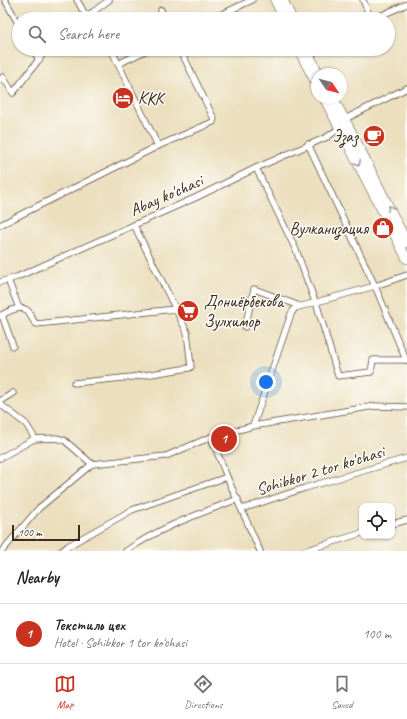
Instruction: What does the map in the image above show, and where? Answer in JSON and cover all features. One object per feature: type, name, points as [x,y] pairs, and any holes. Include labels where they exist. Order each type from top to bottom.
[{"type":"main road","points":[[275,0],[281,12]]},
{"type":"main road","points":[[283,0],[289,12]]},
{"type":"main road","points":[[302,56],[311,74]]},
{"type":"main road","points":[[309,56],[316,68]]},
{"type":"main road","points":[[328,104],[342,123],[407,243]]},
{"type":"main road","points":[[335,104],[342,123],[407,259]]},
{"type":"street","points":[[5,0],[12,12]]},
{"type":"street","points":[[77,0],[84,12]]},
{"type":"street","points":[[93,12],[109,0]]},
{"type":"street","points":[[227,12],[252,0]]},
{"type":"street","points":[[362,0],[368,12]]},
{"type":"street","points":[[388,12],[407,4]]},
{"type":"street","points":[[37,56],[39,60]]},
{"type":"street","points":[[1,77],[13,93],[42,56]]},
{"type":"street","points":[[114,56],[158,146]]},
{"type":"street","points":[[118,64],[135,56]]},
{"type":"street","points":[[0,225],[158,146],[213,122],[214,120],[183,56]]},
{"type":"street","name":"Abay ko'chasi","points":[[0,282],[8,280],[197,197],[327,136],[342,123],[407,88]]},
{"type":"street","points":[[256,168],[296,250],[316,302],[338,376],[371,372],[373,360],[406,360],[375,286],[308,144]]},
{"type":"street","points":[[74,383],[132,377],[189,368],[192,365],[187,332],[134,225]]},
{"type":"street","points":[[253,426],[295,308],[375,286],[407,275]]},
{"type":"street","points":[[8,280],[19,308]]},
{"type":"street","points":[[245,327],[254,288],[301,306]]},
{"type":"street","points":[[13,346],[1,315],[19,308],[28,311],[33,322],[37,324],[175,309]]},
{"type":"street","points":[[13,394],[0,402],[26,424],[34,439]]},
{"type":"street","points":[[2,551],[39,508],[92,464],[166,456],[211,437],[253,426],[376,406],[407,407]]},
{"type":"street","points":[[211,437],[259,550]]},
{"type":"street","points":[[0,458],[34,439],[56,438],[64,440],[92,464]]},
{"type":"street","name":"Sohibkor 2 tor ko'chasi","points":[[242,508],[305,488],[406,460]]},
{"type":"street","points":[[62,551],[68,546],[132,510],[227,477]]},
{"type":"street","name":"Sohibkor 2 tor ko'chasi","points":[[126,551],[149,536],[170,526],[238,499]]},
{"type":"street","points":[[395,523],[407,520]]},
{"type":"street","points":[[304,551],[359,534]]},
{"type":"place","name":"ККК","points":[[123,98]]},
{"type":"place","name":"Эзаз","points":[[374,136]]},
{"type":"place","name":"Вулканизация","points":[[383,228]]},
{"type":"place","name":"Дониёрбекова Зулхимор","points":[[188,311]]},
{"type":"place","name":"Текстиль цех","points":[[224,439]]}]
